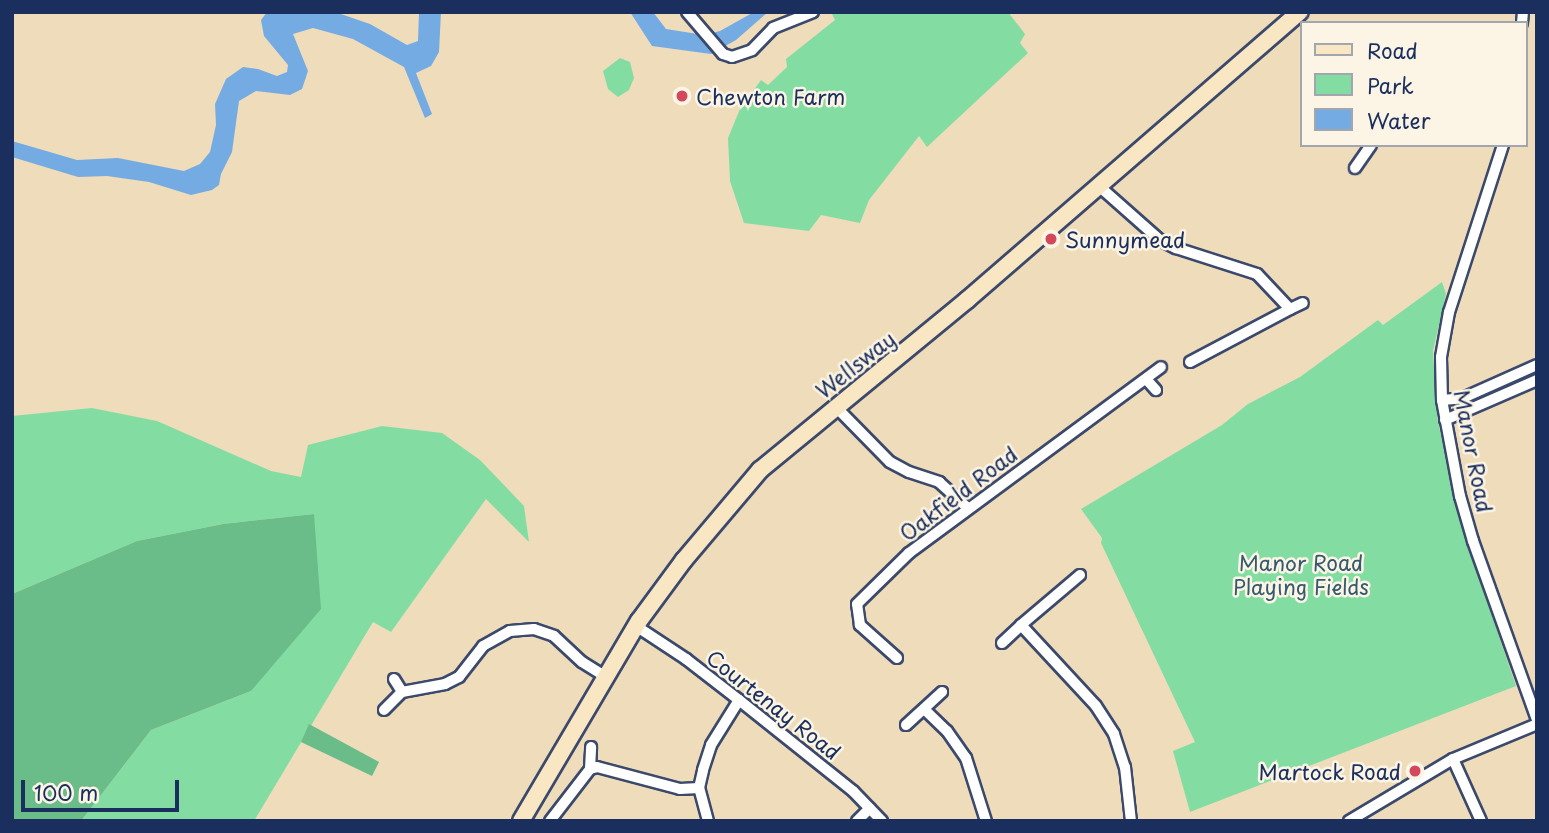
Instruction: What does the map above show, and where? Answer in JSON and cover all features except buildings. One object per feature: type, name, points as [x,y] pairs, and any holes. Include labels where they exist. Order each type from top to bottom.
[{"type":"main road","name":"Wellsway","points":[[521,821],[636,626],[684,560],[760,470],[958,308],[1298,12]]},
{"type":"street","points":[[687,12],[723,54],[732,57],[744,55],[773,28],[813,12]]},
{"type":"street","points":[[1355,168],[1370,147]]},
{"type":"street","name":"Manor Road","points":[[1502,147],[1448,313],[1441,357],[1442,400],[1473,541],[1537,722]]},
{"type":"street","points":[[1100,187],[1160,240],[1257,274],[1290,309]]},
{"type":"street","points":[[1190,346],[1193,360],[1303,303]]},
{"type":"street","points":[[1442,400],[1463,398],[1537,365]]},
{"type":"street","name":"Oakfield Road","points":[[897,658],[860,625],[857,604],[909,553],[1161,368]]},
{"type":"street","points":[[1146,379],[1156,390]]},
{"type":"street","points":[[1445,420],[1537,380]]},
{"type":"street","points":[[835,406],[890,462],[939,482],[968,508]]},
{"type":"street","points":[[1002,643],[1080,575]]},
{"type":"street","points":[[1021,625],[1096,706],[1114,734],[1125,767],[1131,821]]},
{"type":"street","name":"Courtenay Road","points":[[636,626],[686,659],[739,700],[870,808],[881,821]]},
{"type":"street","points":[[384,709],[402,692],[453,680],[464,672],[483,646],[500,634],[525,629],[554,636],[582,662],[606,677]]},
{"type":"street","points":[[394,679],[402,692]]},
{"type":"street","points":[[906,725],[942,692]]},
{"type":"street","points":[[703,819],[699,788],[711,745],[739,700]]},
{"type":"street","points":[[925,709],[947,732],[966,758],[986,821]]},
{"type":"street","points":[[1349,821],[1453,759],[1537,722]]},
{"type":"street","points":[[590,769],[591,747]]},
{"type":"street","points":[[1453,759],[1476,819]]},
{"type":"street","points":[[550,821],[574,785],[590,769],[597,767],[680,789],[699,788]]},
{"type":"street","points":[[857,821],[870,808]]},
{"type":"green space","points":[[831,12],[1008,12],[1025,34],[1020,43],[1028,53],[927,147],[919,136],[869,200],[860,223],[821,215],[809,231],[744,223],[730,181],[728,138],[740,109],[761,80],[768,85],[787,67],[786,59],[835,20]]},
{"type":"green space","points":[[620,58],[630,62],[634,78],[629,90],[618,97],[608,89],[603,71]]},
{"type":"green space","name":"Manor Road Playing Fields","points":[[1442,282],[1446,294],[1433,351],[1438,423],[1470,552],[1516,686],[1190,812],[1173,751],[1195,742],[1101,543],[1102,538],[1081,509],[1222,425],[1248,404],[1300,377],[1378,320],[1383,325]]},
{"type":"green space","points":[[92,408],[157,421],[271,471],[301,477],[308,445],[382,426],[442,433],[480,460],[524,506],[529,542],[486,499],[391,632],[373,622],[254,821],[81,821],[151,730],[251,691],[314,514],[223,524],[137,541],[12,594],[12,416]]},
{"type":"green space","points":[[314,514],[321,609],[251,691],[151,730],[81,821],[12,821],[12,594],[137,541],[223,524]]},
{"type":"green space","points":[[309,724],[379,762],[372,776],[301,742]]},
{"type":"water","points":[[267,12],[335,12],[370,24],[407,45],[418,41],[419,12],[441,12],[439,52],[431,66],[416,73],[432,114],[425,118],[404,67],[353,39],[313,28],[293,34],[308,71],[302,89],[290,95],[256,91],[239,101],[232,152],[221,174],[219,185],[212,190],[191,195],[149,182],[107,176],[78,177],[12,157],[12,141],[77,160],[118,158],[184,171],[200,164],[210,152],[216,125],[215,104],[226,79],[243,67],[277,76],[287,72],[288,65],[264,36],[261,20]]},
{"type":"water","points":[[630,12],[653,12],[666,29],[704,35],[720,31],[754,12],[768,12],[736,40],[711,54],[652,46]]},
{"type":"place","name":"Chewton Farm","points":[[682,96]]},
{"type":"place","name":"Sunnymead","points":[[1051,239]]},
{"type":"place","name":"Martock Road","points":[[1415,771]]}]
